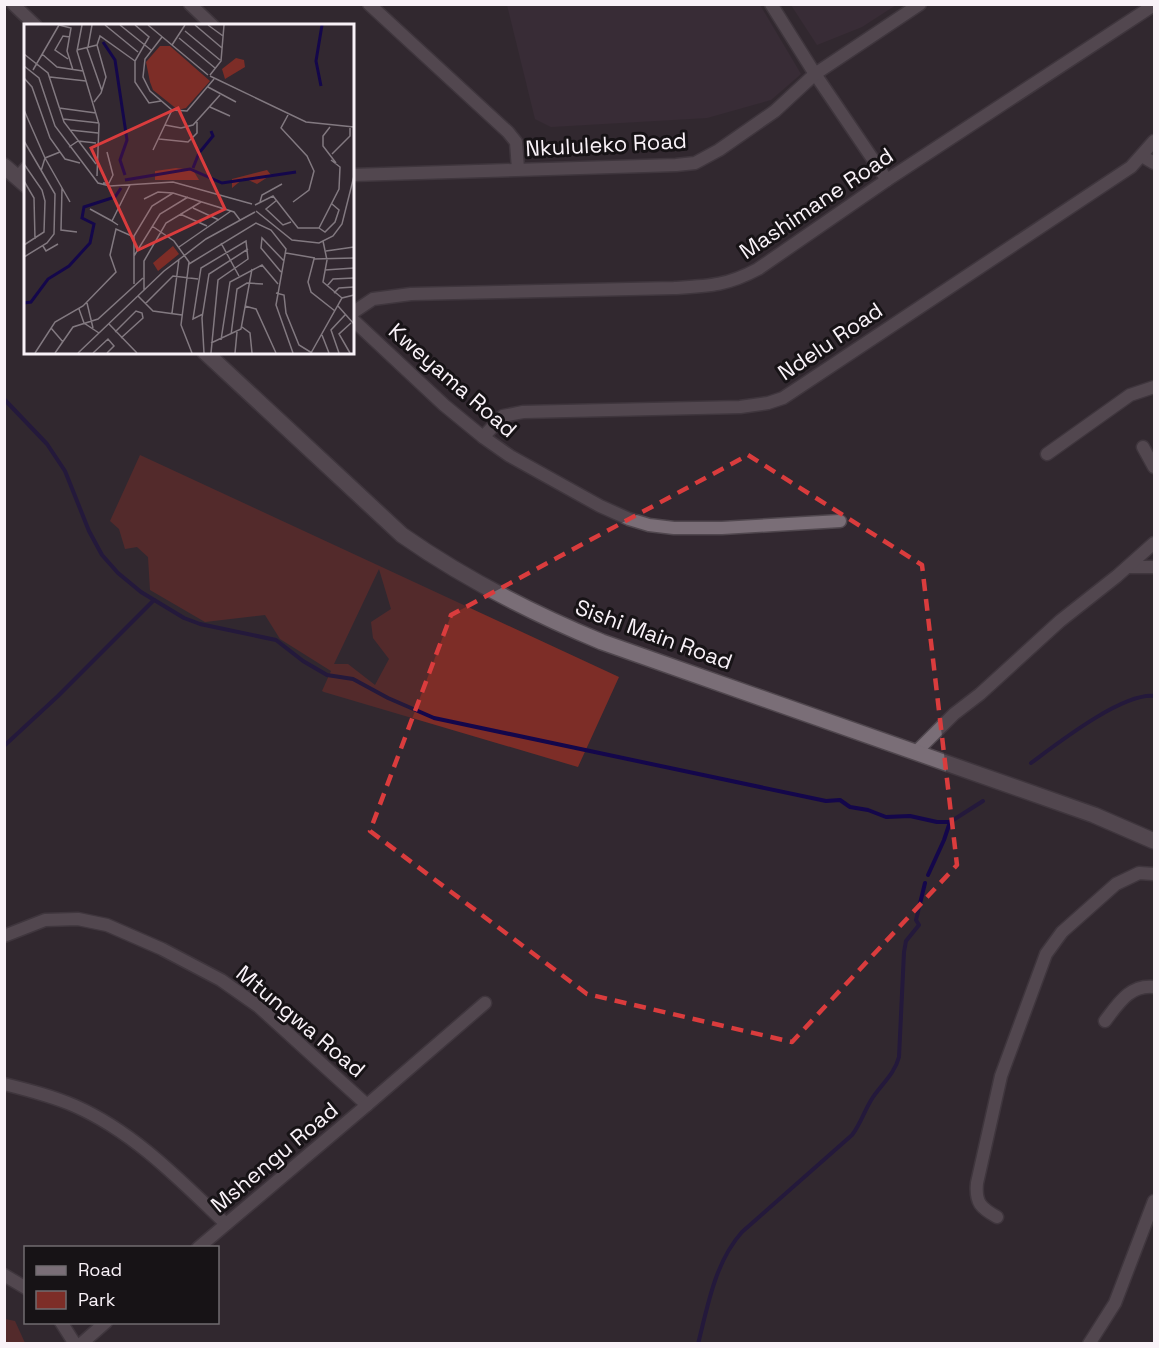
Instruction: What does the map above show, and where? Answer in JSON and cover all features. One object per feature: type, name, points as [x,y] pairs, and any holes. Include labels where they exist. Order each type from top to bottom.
[{"type":"street","points":[[13,4],[34,24]]},
{"type":"street","points":[[190,4],[211,24]]},
{"type":"street","points":[[369,4],[508,132],[516,142],[518,169]]},
{"type":"street","points":[[771,4],[887,180]]},
{"type":"street","name":"Nkululeko Road","points":[[354,175],[694,163],[719,150],[775,111],[816,74],[920,4]]},
{"type":"street","name":"Mashimane Road","points":[[354,312],[373,299],[411,294],[674,288],[714,285],[737,280],[758,269],[887,180],[1155,5]]},
{"type":"street","name":"Ndelu Road","points":[[483,437],[503,416],[523,412],[740,407],[768,403],[783,398],[1131,166],[1155,141]]},
{"type":"street","points":[[1142,156],[1155,163]]},
{"type":"street","points":[[4,166],[23,177]]},
{"type":"street","name":"Kweyama Road","points":[[354,321],[444,405],[483,437],[510,456],[600,506],[629,519],[649,525],[674,528],[722,528],[840,521]]},
{"type":"street","name":"Sishi Main Road","points":[[207,354],[402,535],[429,554],[564,627],[1094,815],[1155,842]]},
{"type":"street","points":[[1047,454],[1130,394],[1155,387]]},
{"type":"street","points":[[1143,447],[1155,467]]},
{"type":"street","points":[[917,751],[954,714],[980,694],[1060,621],[1155,543]]},
{"type":"street","points":[[1128,567],[1155,567]]},
{"type":"street","points":[[997,1217],[983,1208],[979,1202],[976,1195],[977,1184],[1001,1076],[1046,954],[1062,932],[1116,884],[1138,873],[1155,874]]},
{"type":"street","name":"Mtungwa Road","points":[[4,936],[45,920],[61,918],[107,925],[134,936],[221,980],[258,1006],[367,1105]]},
{"type":"street","points":[[1104,1021],[1122,999],[1135,989],[1146,986],[1155,987]]},
{"type":"street","name":"Mshengu Road","points":[[200,1246],[485,1003]]},
{"type":"street","points":[[4,1084],[33,1091],[75,1106],[131,1139],[226,1224]]},
{"type":"street","points":[[1089,1344],[1115,1303],[1155,1201]]},
{"type":"street","points":[[4,1275],[24,1287]]},
{"type":"street","points":[[62,1324],[75,1344]]},
{"type":"street","points":[[81,1344],[105,1324]]},
{"type":"highlighted area","points":[[748,455],[922,565],[957,865],[792,1042],[587,994],[370,831],[451,615]]},
{"type":"shaded area","points":[[507,5],[760,5],[801,74],[771,100],[707,118],[551,127],[535,119]]},
{"type":"shaded area","points":[[791,5],[896,5],[862,27],[817,45]]},
{"type":"green space","points":[[140,455],[619,677],[578,767],[324,692],[322,691],[331,671],[280,639],[265,615],[205,622],[150,590],[148,557],[137,547],[125,549],[119,529],[110,521]],"holes":[[[379,569],[391,609],[371,622],[373,638],[389,659],[375,685],[348,664],[334,664]]]},
{"type":"green space","points":[[5,1319],[15,1321],[25,1343],[5,1343]]},
{"type":"waterway","points":[[4,399],[47,444],[65,471],[89,531],[102,555],[118,573],[141,592],[184,618],[200,624],[276,640],[303,661],[327,675],[353,679],[388,698],[434,718],[826,801],[840,800],[850,807],[868,810],[886,817],[910,816],[937,822],[950,822]]},
{"type":"waterway","points":[[4,746],[58,696],[154,600]]},
{"type":"waterway","points":[[1031,763],[1073,732],[1108,711],[1125,702],[1154,696]]},
{"type":"waterway","points":[[928,875],[950,822],[983,801]]},
{"type":"waterway","points":[[698,1344],[719,1270],[733,1244],[742,1232],[852,1135],[873,1098],[895,1067],[899,1057],[904,952],[906,941],[919,925],[916,920],[925,883]]}]
